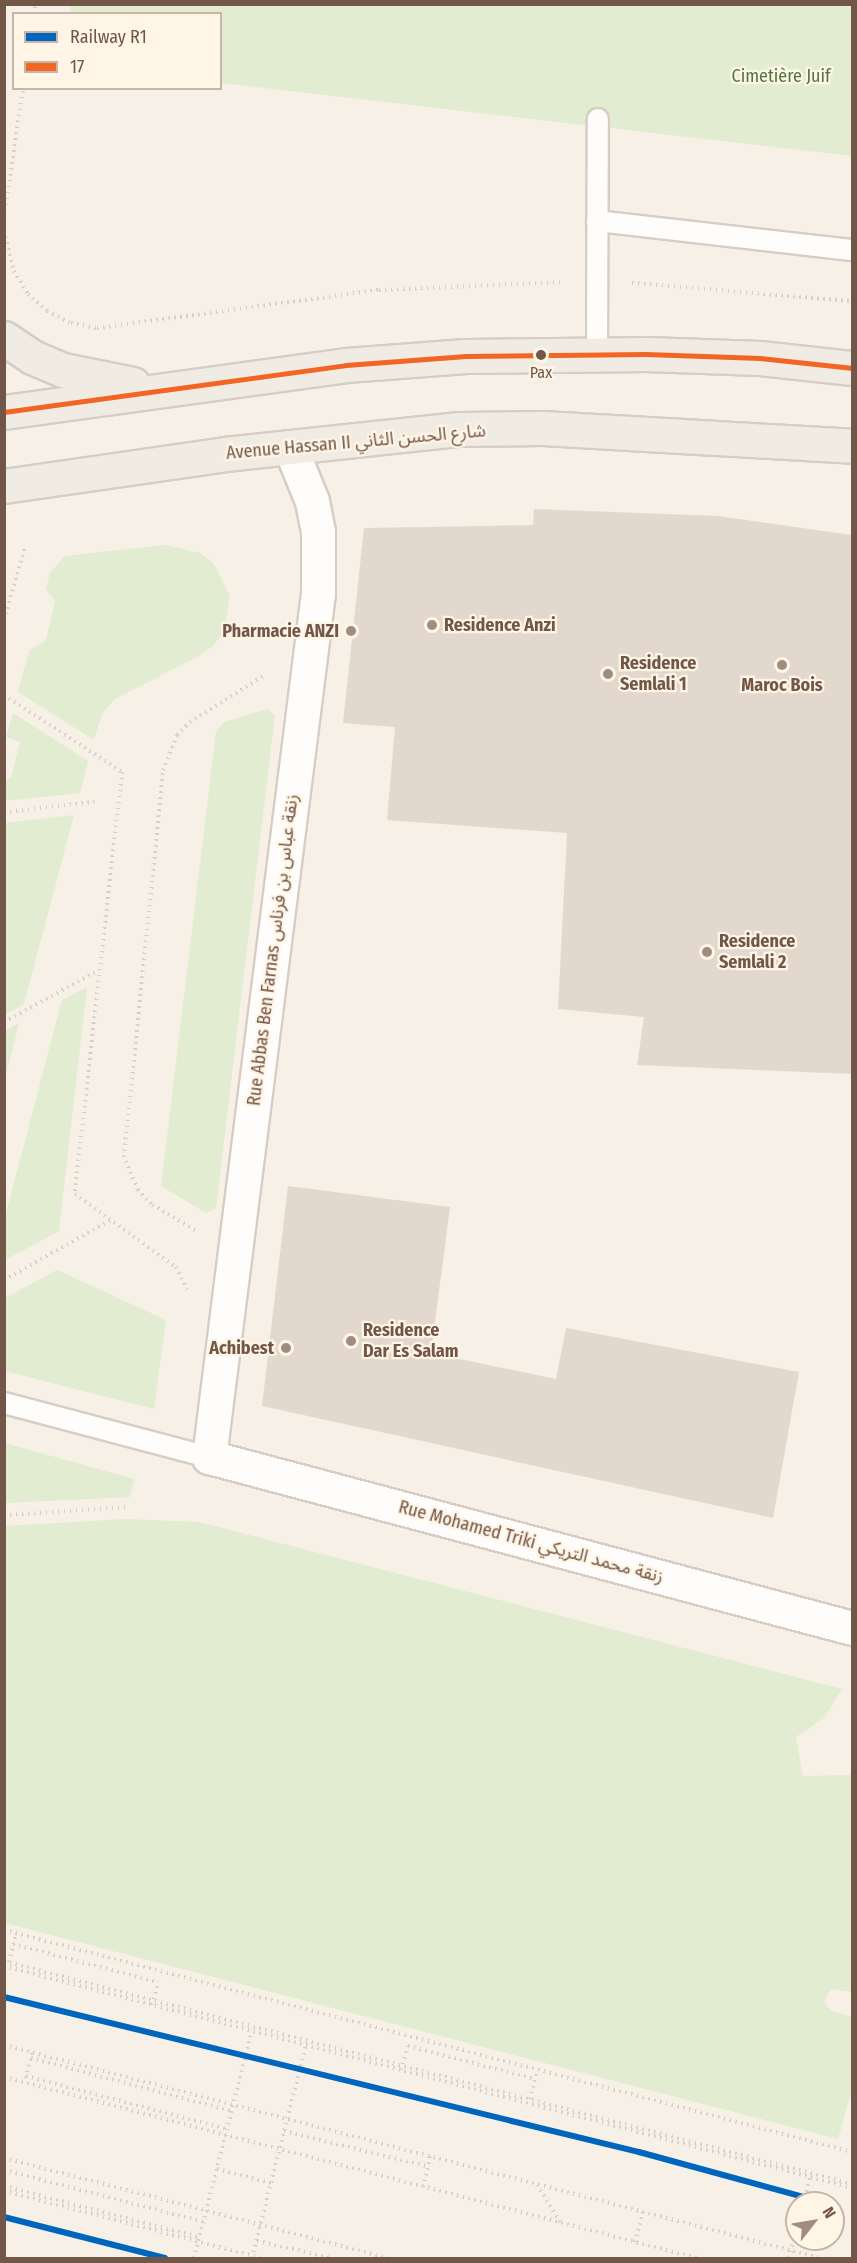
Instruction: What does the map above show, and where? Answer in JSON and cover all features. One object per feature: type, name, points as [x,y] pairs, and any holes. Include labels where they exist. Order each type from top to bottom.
[{"type":"main road","points":[[4,338],[32,357],[63,370],[158,389]]},
{"type":"main road","points":[[4,412],[346,364],[466,356],[597,354],[760,358],[852,368]]},
{"type":"main road","name":"Avenue Hassan II شارع الحسن الثاني","points":[[4,486],[290,447],[460,429],[531,428],[852,446]]},
{"type":"street","name":"Rue Abbas Ben Farnas زنقة عباس بن فرناس","points":[[209,1457],[319,574],[318,531],[303,471],[290,447]]},
{"type":"street","name":"Rue Mohamed Triki زنقة محمد التريكي","points":[[209,1457],[852,1628]]},
{"type":"lane","points":[[597,354],[598,119]]},
{"type":"lane","points":[[597,221],[852,250]]},
{"type":"lane","points":[[4,1402],[209,1457]]},
{"type":"path","points":[[4,217],[23,90]]},
{"type":"path","points":[[4,231],[14,271],[28,294],[47,311],[71,323],[97,328],[379,290],[481,283],[597,281],[725,288],[852,301]]},
{"type":"path","points":[[4,620],[25,547]]},
{"type":"path","points":[[235,1252],[151,1204],[138,1190],[124,1157],[163,770],[177,735],[190,722],[310,649]]},
{"type":"path","points":[[4,695],[122,772],[75,1194],[176,1267],[190,1294]]},
{"type":"path","points":[[4,812],[94,802]]},
{"type":"path","points":[[4,1022],[100,969]]},
{"type":"path","points":[[4,1280],[111,1220]]},
{"type":"path","points":[[4,1515],[128,1507]]},
{"type":"path","points":[[4,1930],[852,2152]]},
{"type":"path","points":[[6,1963],[16,1933]]},
{"type":"path","points":[[13,1944],[158,1982],[152,2005]]},
{"type":"path","points":[[6,1963],[152,2005],[810,2177],[852,2186]]},
{"type":"path","points":[[6,1963],[530,2099],[852,2186]]},
{"type":"path","points":[[194,2259],[252,2031]]},
{"type":"path","points":[[4,2045],[820,2259]]},
{"type":"path","points":[[252,2259],[306,2045]]},
{"type":"path","points":[[401,2070],[408,2046],[535,2079]]},
{"type":"path","points":[[24,2082],[32,2052]]},
{"type":"path","points":[[31,2058],[232,2111]]},
{"type":"path","points":[[530,2099],[537,2070]]},
{"type":"path","points":[[26,2076],[227,2129]]},
{"type":"path","points":[[4,2077],[697,2259]]},
{"type":"path","points":[[284,2131],[429,2167]]},
{"type":"path","points":[[423,2187],[431,2156]]},
{"type":"path","points":[[5,2158],[389,2259]]},
{"type":"path","points":[[217,2169],[271,2183]]},
{"type":"path","points":[[4,2170],[203,2222]]},
{"type":"path","points":[[806,2191],[810,2177]]},
{"type":"path","points":[[537,2184],[560,2222]]},
{"type":"path","points":[[4,2186],[199,2237]]},
{"type":"path","points":[[4,2191],[261,2259]]},
{"type":"path","points":[[634,2242],[643,2212]]},
{"type":"path","points":[[257,2241],[332,2259]]},
{"type":"green space","name":"Cimetière Juif","points":[[71,4],[852,5],[852,156],[222,83],[222,12],[70,12]]},
{"type":"green space","points":[[165,545],[200,553],[214,564],[230,596],[224,632],[213,646],[199,656],[115,699],[102,714],[94,740],[18,692],[29,651],[46,640],[55,601],[46,589],[50,573],[65,556]]},
{"type":"green space","points":[[267,709],[275,715],[216,1208],[206,1213],[161,1186],[216,732],[224,722]]},
{"type":"green space","points":[[13,713],[88,761],[80,793],[5,801],[5,781],[11,778],[20,742],[6,737]]},
{"type":"green space","points":[[74,815],[24,1004],[5,1015],[5,823]]},
{"type":"green space","points":[[87,987],[59,1231],[5,1260],[5,1217],[62,1000]]},
{"type":"green space","points":[[19,1023],[5,1079],[5,1031]]},
{"type":"green space","points":[[57,1270],[166,1320],[154,1409],[5,1371],[5,1298]]},
{"type":"green space","points":[[5,1443],[134,1479],[130,1497],[5,1503]]},
{"type":"green space","points":[[125,1519],[199,1522],[842,1689],[824,1718],[796,1737],[803,1776],[852,1775],[852,1992],[831,1989],[824,2002],[831,2011],[852,2017],[852,2090],[838,2139],[5,1923],[5,1526]]},
{"type":"building","points":[[534,509],[717,516],[852,535],[852,1074],[637,1065],[644,1017],[558,1009],[567,833],[387,820],[395,727],[343,723],[364,528],[533,525]]},
{"type":"building","name":"Residence Dar Es Salam","points":[[288,1186],[450,1207],[431,1353],[556,1379],[566,1328],[799,1372],[773,1518],[262,1406]]},
{"type":"rail line","name":"R1","points":[[4,1997],[639,2152],[785,2192]]},
{"type":"rail line","name":"R1","points":[[4,2217],[165,2258]]},
{"type":"transit line","name":"17","points":[[4,412],[346,365],[466,356],[646,354],[760,358],[852,368]]},
{"type":"place","name":"Pax","points":[[541,355]]},
{"type":"place","name":"Residence Anzi","points":[[432,625]]},
{"type":"place","name":"Pharmacie ANZI","points":[[351,631]]},
{"type":"place","name":"Maroc Bois","points":[[782,665]]},
{"type":"place","name":"Residence Semlali 1","points":[[608,674]]},
{"type":"place","name":"Residence Semlali 2","points":[[707,952]]},
{"type":"place","name":"Residence Dar Es Salam","points":[[351,1341]]},
{"type":"place","name":"Achibest","points":[[286,1348]]}]
